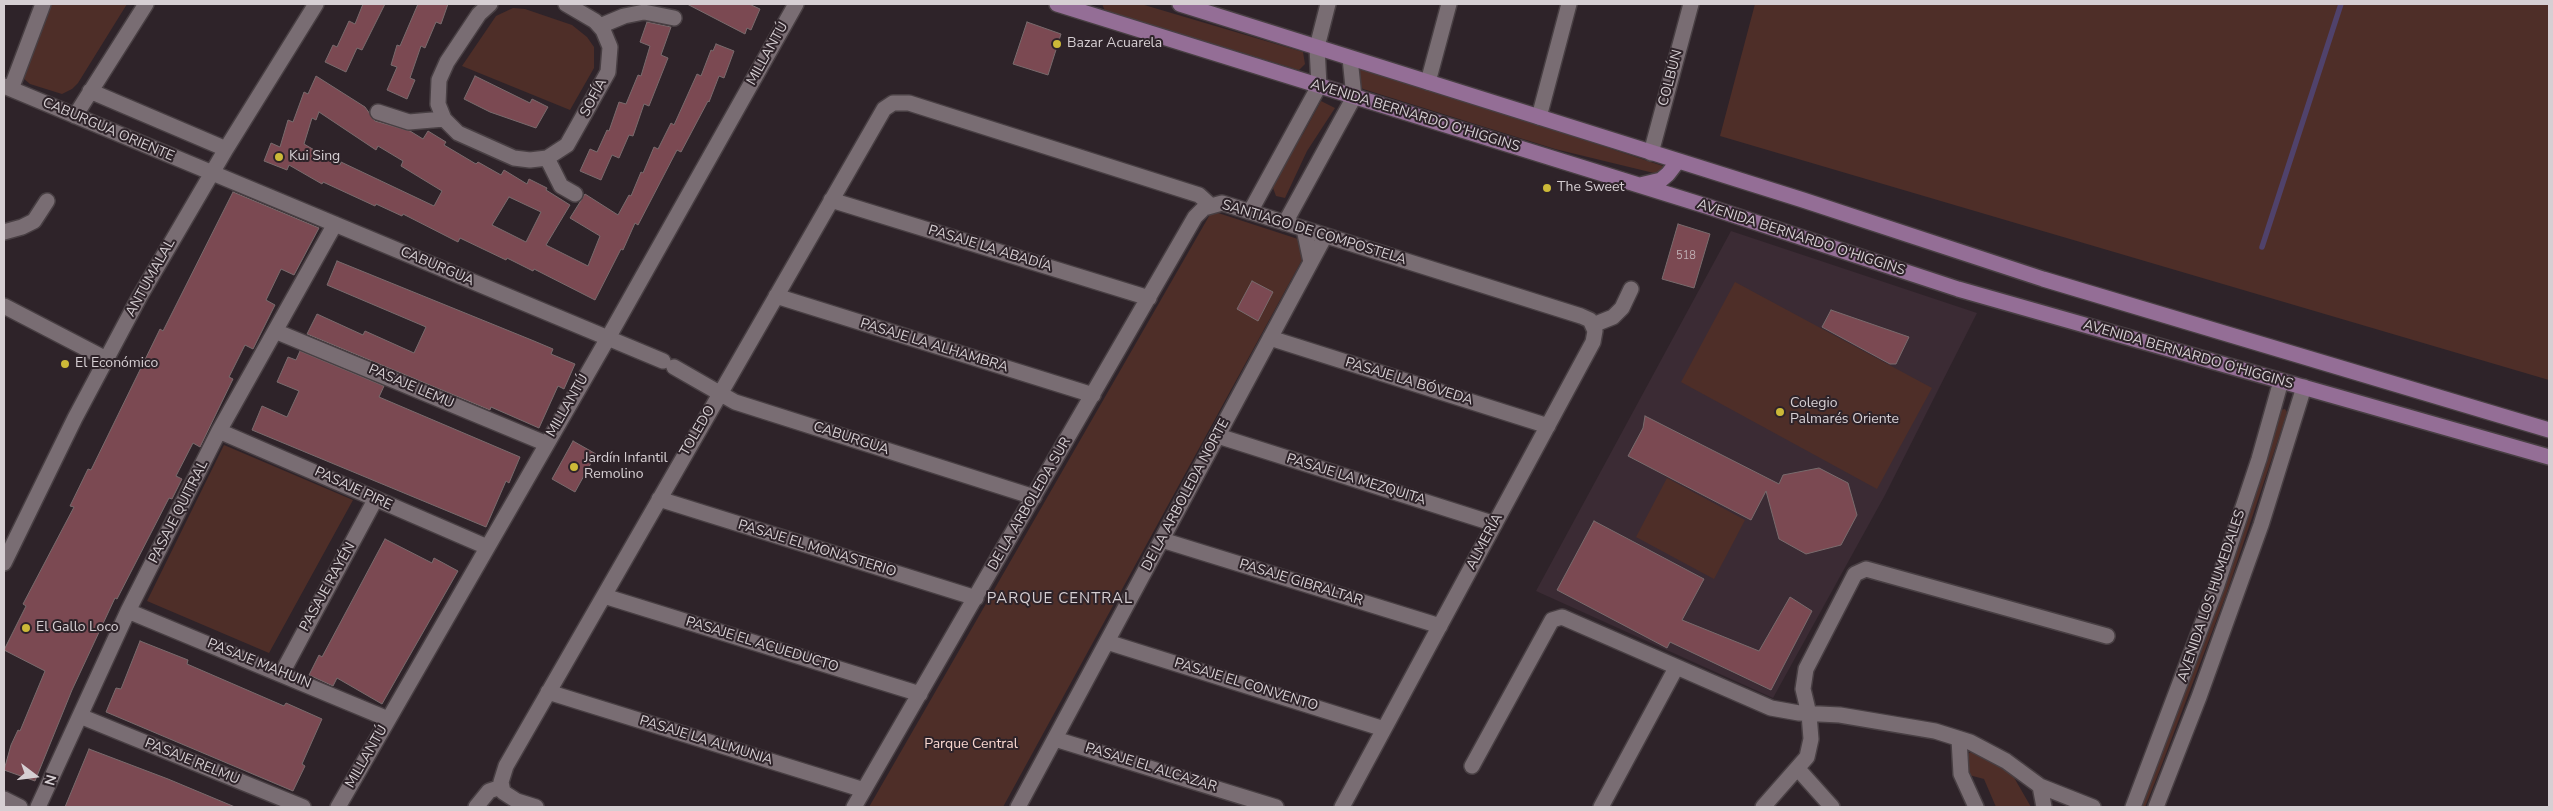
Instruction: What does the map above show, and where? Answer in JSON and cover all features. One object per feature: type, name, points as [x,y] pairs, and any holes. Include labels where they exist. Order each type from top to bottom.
[{"type":"main road","name":"AVENIDA BERNARDO O'HIGGINS","points":[[1057,4],[1079,7],[1319,86],[1636,185],[1958,289],[2549,456]]},
{"type":"main road","points":[[1180,4],[1211,8],[1316,47],[2043,279],[2549,430]]},
{"type":"main road","points":[[1636,185],[1644,186],[1661,180],[1678,161]]},
{"type":"street","points":[[7,88],[43,4]]},
{"type":"street","points":[[75,116],[146,4]]},
{"type":"street","name":"ANTUMALAL","points":[[4,563],[106,359],[212,172],[316,4]]},
{"type":"street","points":[[490,4],[479,14],[442,71],[437,96],[444,119],[458,133],[514,158],[530,160],[547,158],[561,186],[575,194]]},
{"type":"street","points":[[566,4],[600,26],[624,16],[644,12],[674,18]]},
{"type":"street","name":"MILLANTÚ","points":[[338,807],[608,338],[796,4]]},
{"type":"street","points":[[1250,212],[1319,86],[1316,47],[1328,4]]},
{"type":"street","points":[[1428,82],[1448,4]]},
{"type":"street","points":[[1539,117],[1569,4]]},
{"type":"street","name":"COLBÚN","points":[[1651,153],[1691,4]]},
{"type":"street","name":"SOFÍA","points":[[547,158],[558,152],[574,135],[608,72],[610,47],[600,26]]},
{"type":"street","points":[[1285,223],[1354,96],[1350,58]]},
{"type":"street","name":"CABURGUA ORIENTE","points":[[7,88],[212,172]]},
{"type":"street","points":[[90,92],[226,149]]},
{"type":"street","name":"SANTIAGO DE COMPOSTELA","points":[[893,103],[909,103],[1188,192],[1199,196],[1210,205],[1222,203],[1581,316],[1593,325]]},
{"type":"street","name":"TOLEDO","points":[[502,787],[502,777],[506,766],[548,692],[881,113],[893,103]]},
{"type":"street","points":[[378,112],[409,122],[444,119]]},
{"type":"street","name":"CABURGUA","points":[[212,172],[668,364],[735,402],[1034,497]]},
{"type":"street","name":"PASAJE LA ABADÍA","points":[[831,200],[1149,298]]},
{"type":"street","points":[[4,232],[22,227],[34,221],[47,201]]},
{"type":"street","name":"DE LA ARBOLEDA SUR","points":[[854,807],[1195,218],[1210,205]]},
{"type":"street","name":"PASAJE QUITRAL","points":[[38,807],[128,612],[219,431],[335,224]]},
{"type":"street","points":[[1304,229],[1311,262]]},
{"type":"street","name":"DE LA ARBOLEDA NORTE","points":[[1018,807],[1326,236]]},
{"type":"street","points":[[1593,325],[1613,317],[1622,308],[1631,289]]},
{"type":"street","name":"PASAJE LA ALHAMBRA","points":[[776,296],[1093,395]]},
{"type":"street","points":[[4,306],[106,359]]},
{"type":"street","name":"ALMERÍA","points":[[1342,807],[1593,342],[1595,336],[1593,325]]},
{"type":"street","name":"PASAJE LEMU","points":[[275,331],[547,444]]},
{"type":"street","name":"PASAJE LA BÓVEDA","points":[[1270,338],[1548,426]]},
{"type":"street","name":"AVENIDA LOS HUMEDALES","points":[[2133,807],[2217,585],[2259,460],[2281,381]]},
{"type":"street","name":"AVENIDA LOS HUMEDALES","points":[[2156,807],[2200,697],[2261,525],[2304,387]]},
{"type":"street","name":"PASAJE PIRE","points":[[219,431],[487,548]]},
{"type":"street","name":"PASAJE LA MEZQUITA","points":[[1218,436],[1495,524]]},
{"type":"street","name":"PASAJE EL MONASTERIO","points":[[659,499],[976,598]]},
{"type":"street","name":"PASAJE RAYÉN","points":[[282,673],[376,500]]},
{"type":"street","name":"PASAJE GIBRALTAR","points":[[1162,540],[1440,626]]},
{"type":"street","points":[[1763,807],[1807,757],[1810,744],[1809,714],[1802,689],[1806,669],[1855,574],[1866,569],[2108,636]]},
{"type":"street","name":"PASAJE EL ACUEDUCTO","points":[[604,596],[920,694]]},
{"type":"street","name":"PASAJE MAHUIN","points":[[128,612],[282,673],[388,719]]},
{"type":"street","points":[[1472,766],[1552,620],[1562,618],[1771,708],[1809,714],[1848,716],[1934,731],[1959,739],[2006,761],[2040,786],[2093,807]]},
{"type":"street","name":"PASAJE EL CONVENTO","points":[[1107,642],[1384,729]]},
{"type":"street","points":[[1601,807],[1676,668]]},
{"type":"street","name":"PASAJE LA ALMUNIA","points":[[548,692],[864,790]]},
{"type":"street","name":"PASAJE RELMU","points":[[80,716],[303,807]]},
{"type":"street","name":"PASAJE EL ALCAZAR","points":[[1054,738],[1276,807]]},
{"type":"street","points":[[1959,739],[1961,774],[1976,807]]},
{"type":"street","points":[[1798,769],[1832,807]]},
{"type":"street","points":[[2040,786],[2044,807]]},
{"type":"street","points":[[476,807],[489,791],[502,787],[508,797],[536,807]]},
{"type":"street","points":[[4,800],[20,807]]},
{"type":"shaded area","name":"Colegio Palmarés Oriente","points":[[1731,231],[1977,313],[1885,495],[1773,698],[1536,591]]},
{"type":"green space","points":[[48,4],[127,4],[78,83],[72,89],[62,94],[30,84],[23,78]]},
{"type":"green space","points":[[1102,4],[1141,4],[1303,52],[1305,64],[1299,70],[1105,11]]},
{"type":"green space","points":[[1755,4],[2549,4],[2549,380],[1720,136]]},
{"type":"green space","points":[[513,8],[525,9],[572,25],[587,37],[594,47],[594,68],[570,110],[462,66],[496,16]]},
{"type":"green space","points":[[1363,68],[1666,167],[1662,175],[1555,149],[1363,89],[1357,83],[1357,70]]},
{"type":"green space","points":[[1321,101],[1335,108],[1307,151],[1285,198],[1276,196],[1270,180],[1303,134]]},
{"type":"green space","name":"Parque Central","points":[[1212,211],[1298,239],[1303,258],[1003,807],[869,807]]},
{"type":"green space","points":[[1735,282],[1932,388],[1877,489],[1681,382]]},
{"type":"green space","points":[[2285,409],[2287,412],[2284,422],[2226,595],[2145,807],[2141,807],[2217,608],[2259,484],[2281,410]]},
{"type":"green space","points":[[224,445],[353,500],[269,653],[147,601]]},
{"type":"green space","points":[[1667,478],[1745,520],[1714,579],[1636,537]]},
{"type":"green space","points":[[1975,750],[2012,774],[2031,807],[1996,807],[1984,779],[1969,775],[1965,755]]},
{"type":"building","points":[[363,4],[385,4],[362,50],[357,48],[346,72],[325,62],[333,45],[337,47],[349,21],[355,24]]},
{"type":"building","points":[[418,4],[448,4],[441,24],[436,22],[425,48],[421,46],[410,78],[415,80],[407,99],[387,90],[397,67],[391,65],[397,45],[400,46]]},
{"type":"building","points":[[687,4],[749,4],[760,9],[751,30],[747,28],[745,34]]},
{"type":"building","points":[[647,22],[671,27],[661,55],[668,58],[649,106],[644,104],[633,136],[629,135],[619,158],[612,155],[601,180],[580,171],[590,149],[597,152],[607,130],[609,131],[619,102],[626,104],[638,75],[641,76],[650,46],[640,42]]},
{"type":"building","points":[[1027,22],[1061,34],[1048,75],[1013,64]]},
{"type":"building","points":[[716,44],[734,51],[724,78],[719,76],[709,102],[681,152],[677,150],[638,225],[635,223],[623,250],[621,249],[595,300],[534,269],[533,271],[507,258],[506,260],[460,238],[458,242],[403,214],[402,216],[376,204],[375,206],[323,182],[322,184],[289,165],[287,170],[264,161],[271,143],[280,147],[288,120],[293,122],[304,92],[308,94],[316,76],[365,107],[375,121],[410,131],[423,139],[428,131],[446,142],[444,145],[476,164],[478,162],[501,175],[504,170],[527,184],[529,179],[547,188],[546,190],[570,205],[546,245],[588,266],[600,236],[570,218],[585,194],[618,215],[629,195],[631,196],[654,147],[658,149],[671,123],[674,125],[697,74],[701,76],[711,50],[713,51]],"holes":[[[319,112],[376,150],[378,146],[403,161],[401,166],[442,191],[434,206],[341,162],[340,165],[304,144],[312,118],[316,120]],[[509,197],[541,212],[526,242],[492,225]]]},
{"type":"building","points":[[475,76],[530,103],[532,99],[548,107],[536,128],[490,112],[464,99]]},
{"type":"building","points":[[233,192],[319,228],[294,275],[281,269],[266,300],[275,305],[253,349],[245,345],[229,377],[233,379],[200,447],[193,443],[176,476],[182,479],[172,499],[169,498],[117,599],[115,598],[72,690],[35,781],[4,770],[11,745],[18,730],[20,731],[45,671],[4,650],[26,606],[23,604],[74,507],[70,506],[88,469],[91,470],[160,329],[163,331]]},
{"type":"building","points":[[1678,224],[1710,234],[1694,288],[1662,279]]},
{"type":"building","points":[[337,261],[553,349],[551,354],[575,364],[564,389],[558,386],[539,428],[491,407],[490,410],[307,334],[317,314],[363,335],[365,331],[414,353],[426,327],[327,285]]},
{"type":"building","points":[[1252,281],[1273,292],[1258,321],[1237,309]]},
{"type":"building","points":[[1831,310],[1909,337],[1896,364],[1890,364],[1822,327]]},
{"type":"building","points":[[300,351],[384,386],[379,397],[520,457],[509,483],[506,481],[486,527],[252,430],[262,406],[287,417],[299,391],[277,382],[288,357],[296,360]]},
{"type":"building","points":[[1645,416],[1779,484],[1783,475],[1819,468],[1848,483],[1857,515],[1841,545],[1806,554],[1779,539],[1766,491],[1751,520],[1628,456],[1643,428]]},
{"type":"building","name":"Jardín Infantil Remolino","points":[[573,441],[596,454],[575,492],[552,479]]},
{"type":"building","points":[[1594,521],[1704,579],[1682,620],[1759,651],[1790,597],[1812,611],[1771,690],[1670,642],[1667,648],[1557,590]]},
{"type":"building","points":[[385,539],[432,563],[434,558],[458,571],[382,704],[337,678],[333,686],[309,675],[319,655],[322,657]]},
{"type":"building","points":[[140,641],[188,660],[187,664],[284,706],[286,703],[322,719],[302,764],[305,766],[293,791],[106,712],[116,688],[121,689]]},
{"type":"building","points":[[89,749],[168,779],[235,807],[65,807]]},
{"type":"waterway","points":[[2262,247],[2341,4]]},
{"type":"place","name":"Bazar Acuarela","points":[[1057,44]]},
{"type":"place","name":"Kui Sing","points":[[279,157]]},
{"type":"place","name":"The Sweet","points":[[1547,188]]},
{"type":"place","name":"El Económico","points":[[65,364]]},
{"type":"place","name":"Colegio Palmarés Oriente","points":[[1780,412]]},
{"type":"place","name":"Jardín Infantil Remolino","points":[[574,467]]},
{"type":"place","name":"El Gallo Loco","points":[[26,628]]},
{"type":"district","name":"PARQUE CENTRAL","points":[[1060,599]]}]
